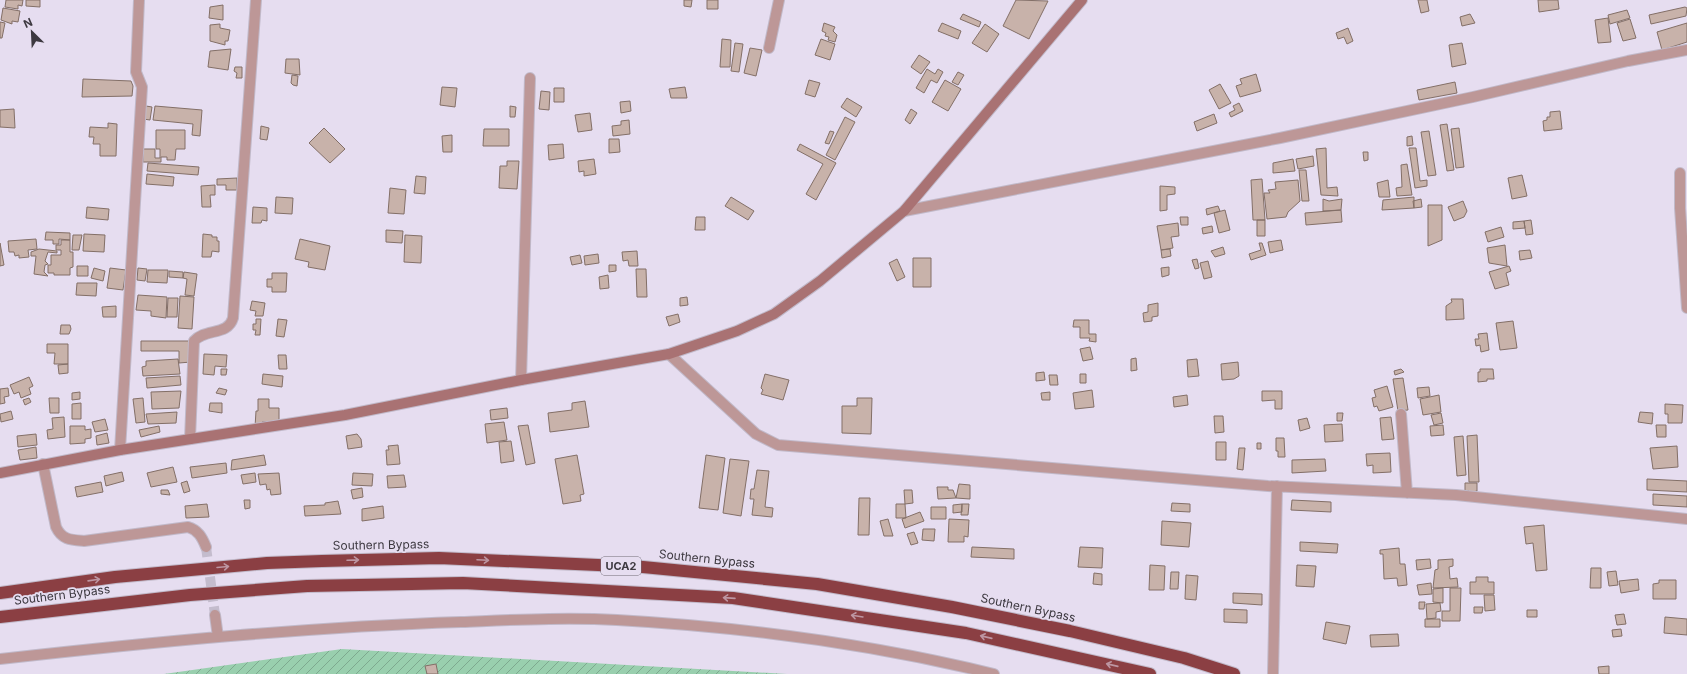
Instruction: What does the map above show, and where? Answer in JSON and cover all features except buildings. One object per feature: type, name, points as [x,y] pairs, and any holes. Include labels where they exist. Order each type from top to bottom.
[{"type":"highway","name":"Southern Bypass","points":[[0,593],[115,577],[267,563],[439,558],[643,567],[817,584],[952,607],[1070,631],[1184,658],[1234,674]]},
{"type":"highway","name":"Southern Bypass","points":[[0,617],[190,594],[307,586],[463,583],[733,598],[966,633],[1150,674]]},
{"type":"main road","points":[[0,474],[43,464],[120,450],[345,415],[522,380],[669,354],[737,331],[774,314],[820,281],[904,211],[1082,0]]},
{"type":"street","points":[[120,450],[142,87],[136,72],[139,0]]},
{"type":"street","points":[[190,439],[194,341],[202,335],[227,328],[231,324],[233,318],[256,0]]},
{"type":"street","points":[[769,48],[779,0]]},
{"type":"street","points":[[904,211],[1280,138],[1473,97],[1628,61],[1687,50]]},
{"type":"street","points":[[522,380],[530,78]]},
{"type":"street","points":[[1680,173],[1680,208],[1687,308]]},
{"type":"street","points":[[669,354],[756,434],[778,445],[1277,486],[1456,495],[1687,519]]},
{"type":"street","points":[[1400,414],[1407,493]]},
{"type":"street","points":[[43,464],[56,526],[60,535],[70,540],[84,541],[188,527],[195,529],[206,547]]},
{"type":"street","points":[[1273,674],[1277,486]]},
{"type":"street","points":[[216,615],[218,638]]},
{"type":"street","points":[[0,659],[149,643],[386,624],[615,620],[792,637],[947,662],[994,674]]},
{"type":"green space","points":[[342,649],[787,674],[164,674]]},
{"type":"tunnel","points":[[206,547],[215,615]]}]
